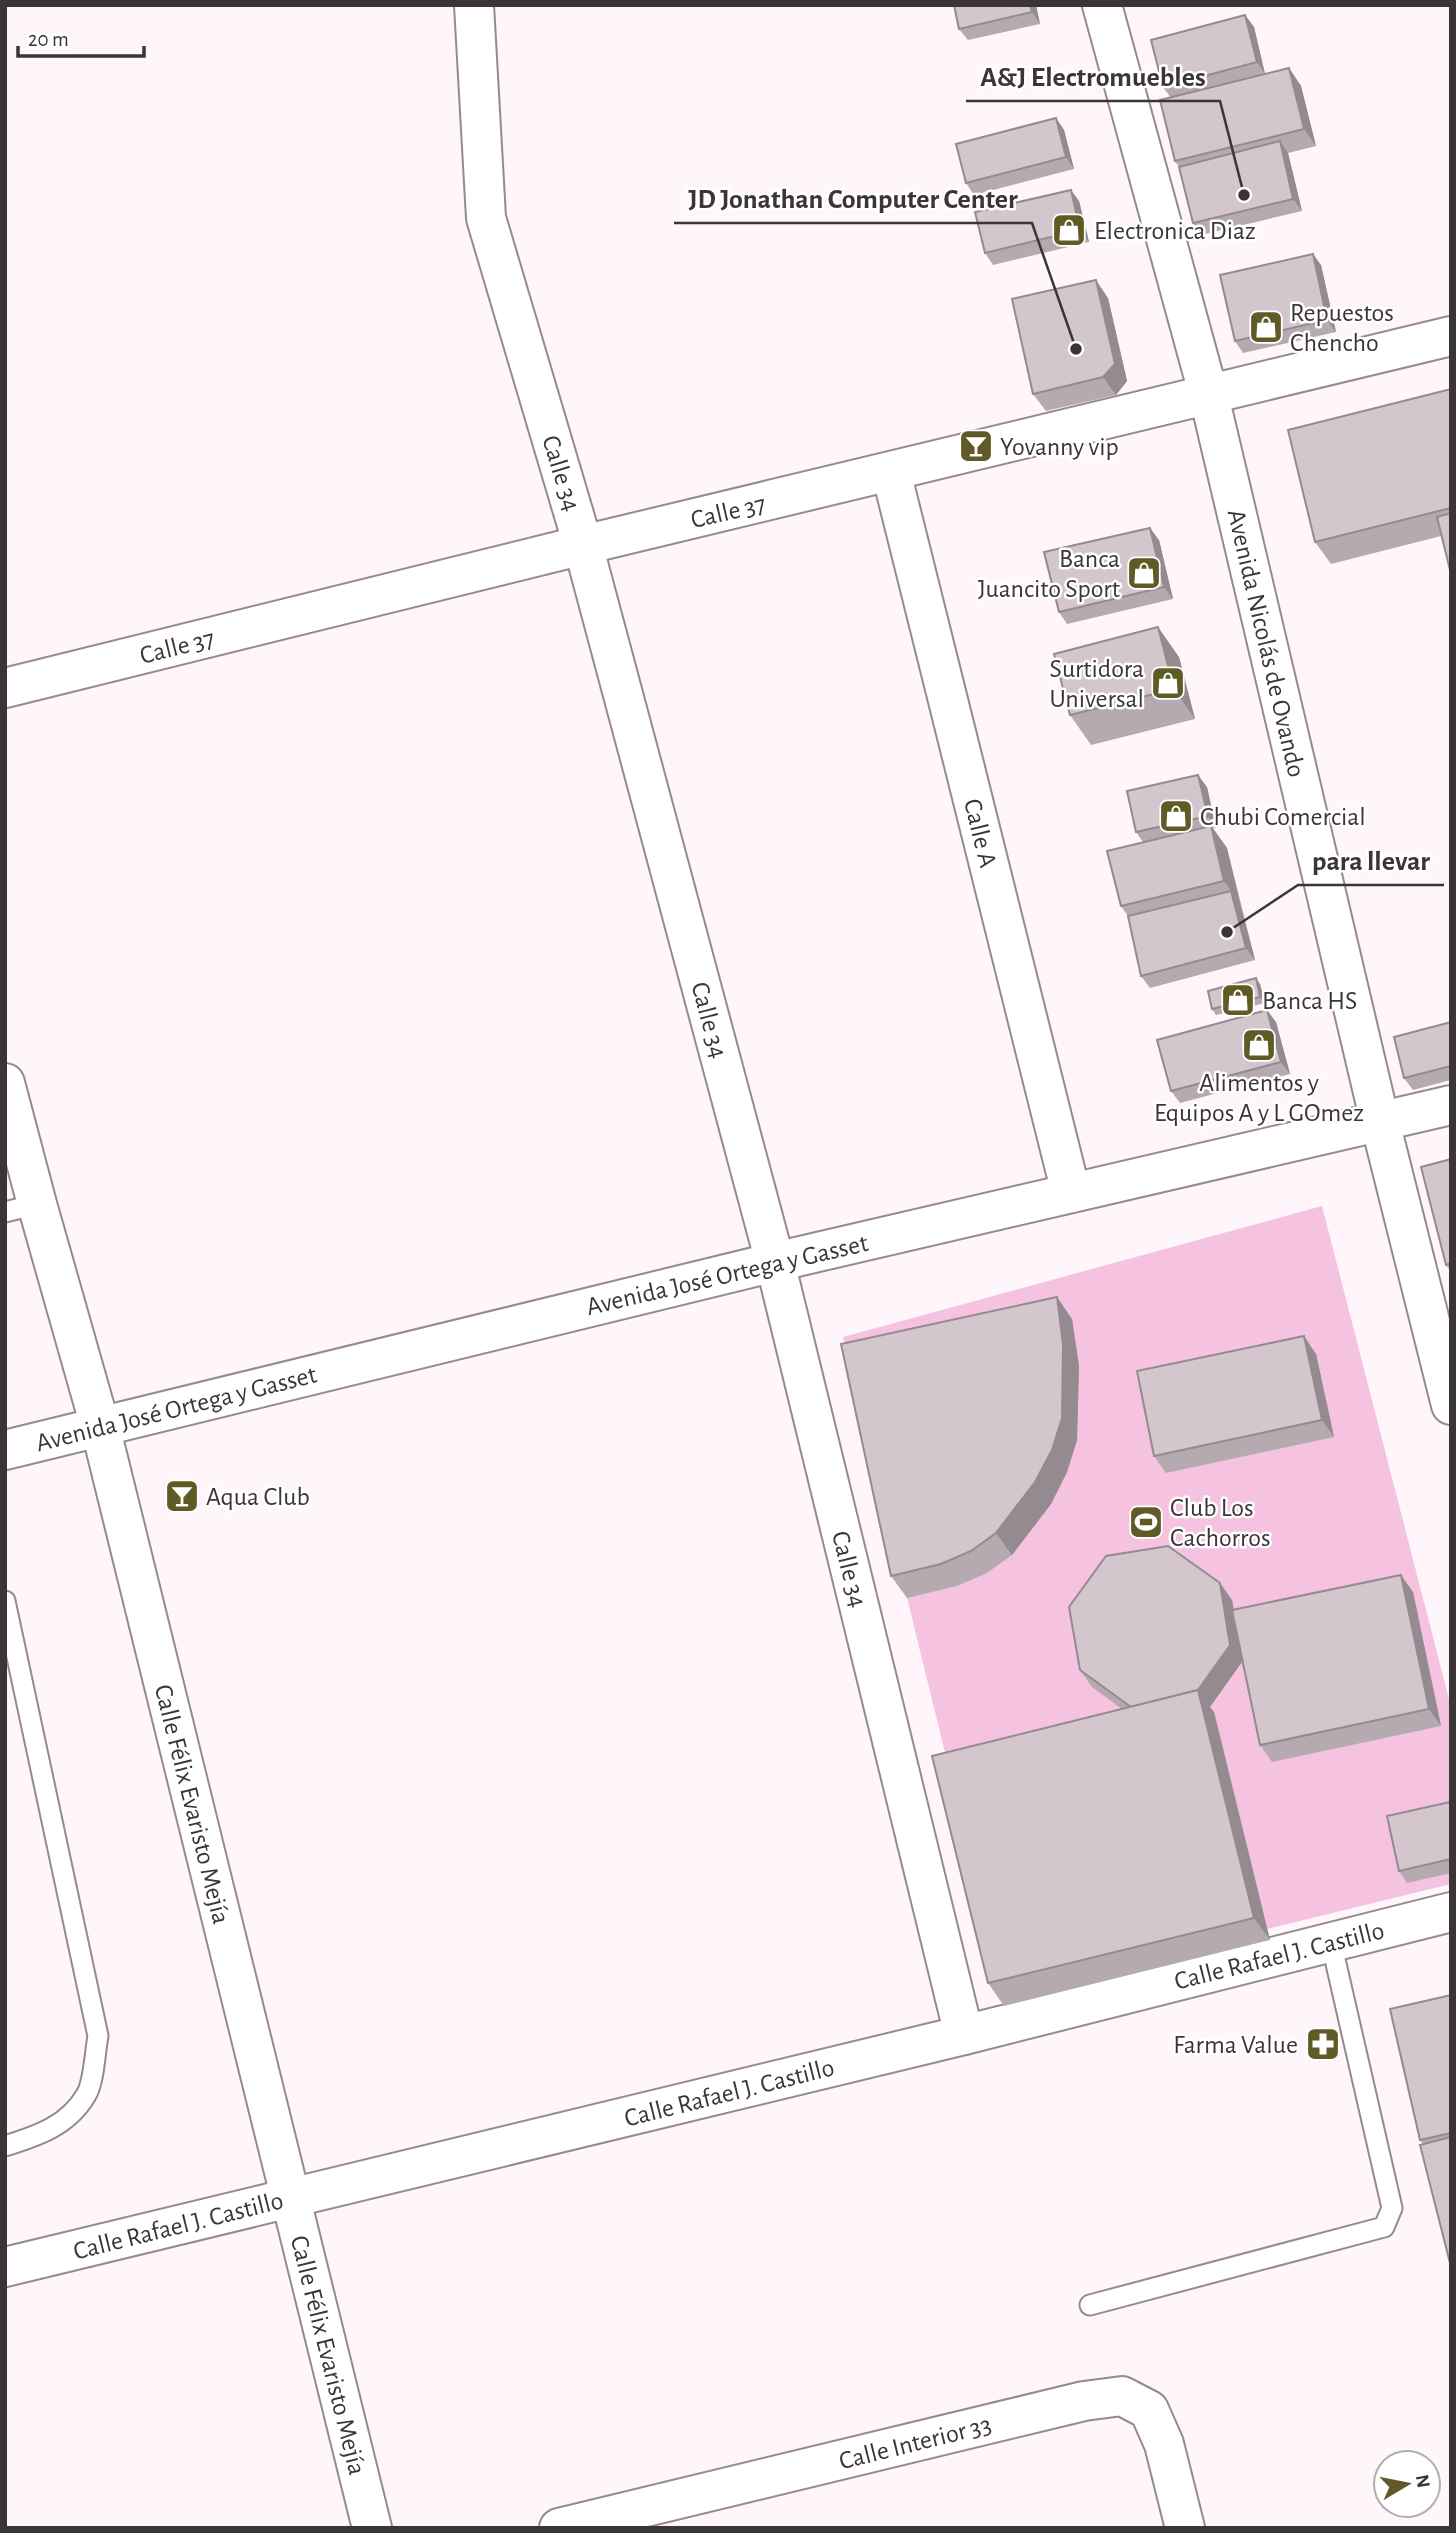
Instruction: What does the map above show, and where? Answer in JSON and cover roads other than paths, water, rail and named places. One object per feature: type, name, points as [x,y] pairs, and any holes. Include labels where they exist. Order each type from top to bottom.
[{"type":"street","name":"Calle 34","points":[[474,5],[486,218],[583,545],[775,1262],[964,2035]]},
{"type":"street","name":"Avenida Nicolás de Ovando","points":[[1102,5],[1209,396],[1380,1122],[1451,1405]]},
{"type":"street","name":"Calle 37","points":[[5,688],[583,545],[1451,336]]},
{"type":"street","name":"Calle A","points":[[891,472],[1071,1193]]},
{"type":"street","name":"Calle Félix Evaristo Mejía","points":[[5,1083],[21,1208],[100,1426],[372,2528]]},
{"type":"street","name":"Avenida José Ortega y Gasset","points":[[5,1450],[775,1262],[1451,1105]]},
{"type":"street","name":"Calle Rafael J. Castillo","points":[[5,2267],[964,2035],[1451,1912]]},
{"type":"street","name":"Calle Interior 33","points":[[559,2528],[1084,2401],[1122,2396],[1149,2410],[1164,2444],[1185,2528]]},
{"type":"lane","points":[[5,1601],[98,2036],[88,2094],[62,2123],[38,2136],[5,2146]]},
{"type":"lane","points":[[1090,2305],[1384,2227],[1392,2208],[1331,1942]]},
{"type":"place","name":"A&J Electromuebles","points":[[1244,195]]},
{"type":"place","name":"Electronica Diaz","points":[[1069,230]]},
{"type":"place","name":"Repuestos Chencho","points":[[1266,327]]},
{"type":"place","name":"JD Jonathan Computer Center","points":[[1076,349]]},
{"type":"place","name":"Yovanny vip","points":[[976,446]]},
{"type":"place","name":"Banca Juancito Sport","points":[[1144,573]]},
{"type":"place","name":"Surtidora Universal","points":[[1168,683]]},
{"type":"place","name":"Chubi Comercial","points":[[1176,816]]},
{"type":"place","name":"para llevar","points":[[1227,932]]},
{"type":"place","name":"Banca HS","points":[[1238,1000]]},
{"type":"place","name":"Alimentos y Equipos A y L GOmez","points":[[1259,1045]]},
{"type":"place","name":"Aqua Club","points":[[182,1496]]},
{"type":"place","name":"Club Los Cachorros","points":[[1146,1522]]},
{"type":"place","name":"Farma Value","points":[[1323,2044]]}]
